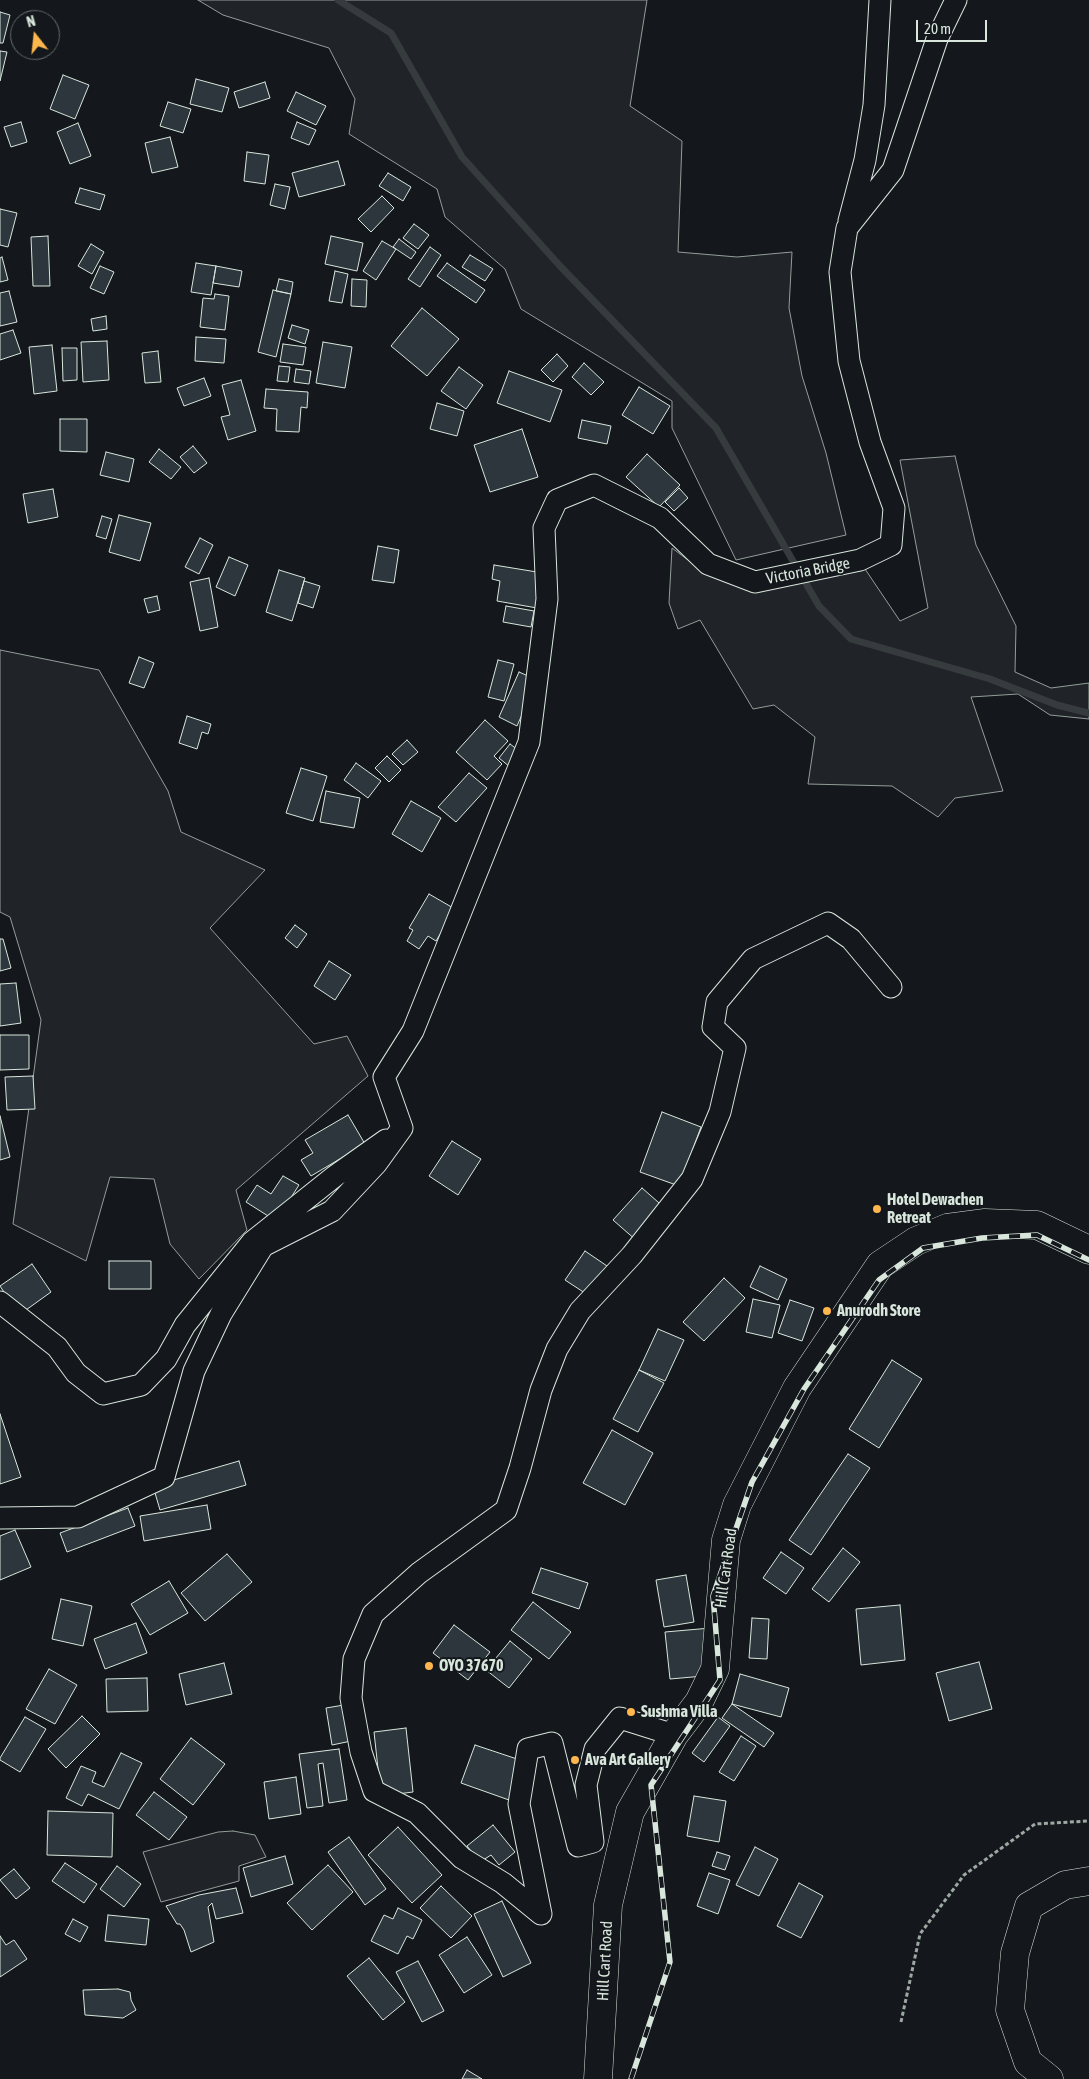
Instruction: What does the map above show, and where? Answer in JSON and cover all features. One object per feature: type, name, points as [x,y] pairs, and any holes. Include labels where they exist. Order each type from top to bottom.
[{"type":"main road","name":"Hill Cart Road","points":[[598,2079],[608,1905],[630,1812],[674,1735],[699,1702],[714,1669],[726,1540],[737,1504],[797,1388],[880,1265],[916,1241],[946,1228],[985,1223],[1036,1225],[1089,1250]]},
{"type":"main road","points":[[1049,2079],[1028,2062],[1010,2010],[1015,1953],[1029,1906],[1065,1885],[1089,1881]]},
{"type":"street","points":[[847,228],[865,160],[874,105],[880,0]]},
{"type":"street","points":[[847,228],[893,170],[937,38],[956,0]]},
{"type":"street","name":"Victoria Bridge","points":[[402,1128],[384,1077],[413,1031],[529,742],[547,599],[544,528],[557,500],[594,485],[660,518],[708,564],[755,582],[860,560],[891,545],[894,508],[870,442],[849,361],[840,272],[847,228]]},
{"type":"street","points":[[674,1735],[620,1718],[595,1749],[586,1785],[593,1842],[578,1846],[552,1743],[528,1749],[519,1804],[540,1914],[503,1883],[462,1858],[417,1813],[374,1792],[361,1752],[351,1698],[354,1659],[373,1614],[419,1573],[506,1510],[520,1468],[541,1390],[557,1349],[580,1311],[632,1255],[692,1179],[720,1112],[735,1048],[714,1027],[718,1002],[753,960],[828,923],[851,939],[891,987]]},
{"type":"street","points":[[0,1302],[57,1347],[76,1373],[103,1394],[141,1385],[166,1359],[185,1325],[252,1242],[335,1176],[402,1128]]},
{"type":"street","points":[[0,1518],[78,1518],[164,1477],[194,1371],[221,1314],[263,1246],[332,1210],[376,1164],[402,1128]]},
{"type":"path","points":[[901,2022],[920,1934],[964,1875],[1035,1824],[1089,1821]]},
{"type":"shaded area","points":[[198,0],[647,0],[630,106],[682,141],[678,252],[737,257],[792,252],[789,308],[802,376],[826,453],[846,535],[736,560],[672,428],[672,401],[521,309],[505,269],[445,217],[437,189],[349,134],[355,99],[329,48],[223,15]]},
{"type":"shaded area","points":[[955,456],[976,545],[1016,626],[1015,672],[1051,688],[1089,683],[1089,719],[1050,715],[1018,694],[971,697],[1003,791],[955,798],[938,817],[892,786],[808,784],[815,737],[774,705],[753,709],[700,620],[678,629],[669,603],[672,548],[704,572],[865,569],[900,621],[928,608],[900,460]]},
{"type":"shaded area","points":[[0,650],[99,670],[168,791],[181,832],[265,870],[210,928],[314,1044],[347,1036],[368,1076],[236,1190],[247,1230],[199,1279],[170,1244],[154,1179],[110,1177],[86,1261],[13,1224],[41,1020],[10,917],[0,912]]},
{"type":"shaded area","points":[[233,1831],[255,1835],[266,1857],[239,1866],[239,1881],[161,1902],[143,1852],[218,1832]]},
{"type":"building","points":[[0,12],[10,15],[3,43],[0,43]]},
{"type":"building","points":[[0,51],[7,52],[0,81]]},
{"type":"building","points":[[63,75],[89,85],[75,119],[50,109]]},
{"type":"building","points":[[196,79],[229,88],[222,112],[190,104]]},
{"type":"building","points":[[265,82],[270,98],[239,108],[234,92]]},
{"type":"building","points":[[296,92],[326,106],[316,125],[287,111]]},
{"type":"building","points":[[168,102],[191,109],[183,133],[160,126]]},
{"type":"building","points":[[21,122],[27,142],[11,147],[4,127]]},
{"type":"building","points":[[297,122],[316,130],[309,145],[291,138]]},
{"type":"building","points":[[78,123],[91,156],[70,164],[57,132]]},
{"type":"building","points":[[170,137],[178,167],[152,173],[145,143]]},
{"type":"building","points":[[247,152],[269,155],[265,184],[244,181]]},
{"type":"building","points":[[338,161],[345,185],[299,197],[292,173]]},
{"type":"building","points":[[388,173],[411,187],[403,201],[379,186]]},
{"type":"building","points":[[275,184],[290,187],[285,209],[270,205]]},
{"type":"building","points":[[80,188],[105,195],[100,210],[75,203]]},
{"type":"building","points":[[382,196],[394,208],[371,232],[358,219]]},
{"type":"building","points":[[0,209],[17,213],[8,247],[0,245]]},
{"type":"building","points":[[414,224],[429,235],[418,249],[403,238]]},
{"type":"building","points":[[48,236],[50,286],[33,286],[31,237]]},
{"type":"building","points":[[331,236],[363,243],[357,271],[325,264]]},
{"type":"building","points":[[399,239],[416,252],[411,259],[393,247]]},
{"type":"building","points":[[382,241],[396,249],[376,280],[363,271]]},
{"type":"building","points":[[91,244],[104,252],[92,274],[78,266]]},
{"type":"building","points":[[430,247],[441,255],[420,287],[408,279]]},
{"type":"building","points":[[470,255],[493,269],[485,281],[462,267]]},
{"type":"building","points":[[2,257],[8,280],[0,282],[0,258]]},
{"type":"building","points":[[196,263],[216,266],[211,295],[191,292]]},
{"type":"building","points":[[447,263],[485,290],[476,303],[437,276]]},
{"type":"building","points":[[100,266],[114,272],[104,294],[90,288]]},
{"type":"building","points":[[216,266],[242,271],[239,287],[213,283]]},
{"type":"building","points":[[335,271],[348,274],[342,303],[329,301]]},
{"type":"building","points":[[279,279],[293,282],[291,294],[276,291]]},
{"type":"building","points":[[352,279],[367,280],[366,307],[351,306]]},
{"type":"building","points":[[273,290],[291,294],[276,357],[258,352]]},
{"type":"building","points":[[9,291],[17,322],[0,326],[0,293]]},
{"type":"building","points":[[215,294],[229,296],[225,330],[200,327],[203,298],[214,299]]},
{"type":"building","points":[[422,308],[459,339],[427,376],[391,346]]},
{"type":"building","points":[[106,316],[107,329],[93,331],[91,319]]},
{"type":"building","points":[[292,325],[309,330],[305,344],[288,338]]},
{"type":"building","points":[[13,330],[21,353],[0,360],[0,334]]},
{"type":"building","points":[[196,337],[226,339],[224,363],[195,361]]},
{"type":"building","points":[[107,341],[109,380],[83,382],[81,342]]},
{"type":"building","points":[[323,342],[352,347],[345,388],[316,383]]},
{"type":"building","points":[[283,344],[306,347],[303,365],[280,362]]},
{"type":"building","points":[[52,345],[57,391],[34,394],[29,347]]},
{"type":"building","points":[[62,348],[77,348],[77,380],[63,381]]},
{"type":"building","points":[[158,351],[161,382],[145,383],[142,353]]},
{"type":"building","points":[[557,354],[568,366],[553,382],[541,370]]},
{"type":"building","points":[[584,363],[604,382],[591,395],[572,377]]},
{"type":"building","points":[[279,366],[290,367],[288,382],[277,381]]},
{"type":"building","points":[[459,367],[483,385],[466,409],[441,391]]},
{"type":"building","points":[[296,369],[311,371],[309,384],[294,382]]},
{"type":"building","points":[[509,371],[562,390],[550,422],[497,403]]},
{"type":"building","points":[[204,378],[211,396],[184,406],[177,388]]},
{"type":"building","points":[[241,380],[256,431],[228,440],[221,417],[230,415],[222,385]]},
{"type":"building","points":[[639,387],[670,406],[653,434],[622,415]]},
{"type":"building","points":[[266,389],[308,392],[307,408],[301,407],[299,432],[276,431],[277,409],[264,408]]},
{"type":"building","points":[[437,403],[464,411],[457,436],[430,429]]},
{"type":"building","points":[[60,419],[87,419],[87,452],[60,451]]},
{"type":"building","points":[[582,420],[611,426],[607,444],[578,438]]},
{"type":"building","points":[[522,429],[538,477],[490,492],[474,445]]},
{"type":"building","points":[[193,446],[207,463],[194,473],[180,457]]},
{"type":"building","points":[[159,449],[181,467],[171,479],[149,462]]},
{"type":"building","points":[[106,452],[134,459],[129,482],[100,475]]},
{"type":"building","points":[[647,454],[680,485],[659,507],[626,477]]},
{"type":"building","points":[[679,488],[688,498],[674,511],[665,502]]},
{"type":"building","points":[[53,489],[58,517],[28,523],[23,494]]},
{"type":"building","points":[[119,515],[151,523],[140,561],[109,552]]},
{"type":"building","points":[[102,516],[112,519],[106,539],[96,536]]},
{"type":"building","points":[[200,538],[213,545],[199,574],[185,567]]},
{"type":"building","points":[[378,546],[399,550],[394,583],[372,580]]},
{"type":"building","points":[[229,557],[248,565],[235,596],[216,587]]},
{"type":"building","points":[[494,565],[543,573],[537,608],[497,601],[500,581],[492,579]]},
{"type":"building","points":[[279,570],[305,578],[292,621],[266,612]]},
{"type":"building","points":[[209,578],[218,627],[200,631],[190,582]]},
{"type":"building","points":[[304,581],[320,586],[313,608],[298,603]]},
{"type":"building","points":[[157,596],[160,610],[148,613],[144,599]]},
{"type":"building","points":[[506,606],[534,611],[531,627],[503,622]]},
{"type":"building","points":[[139,657],[154,663],[144,688],[129,683]]},
{"type":"building","points":[[498,660],[514,664],[504,701],[488,697]]},
{"type":"building","points":[[519,672],[537,680],[517,726],[499,717]]},
{"type":"building","points":[[187,716],[211,724],[208,734],[202,732],[197,749],[179,743]]},
{"type":"building","points":[[485,720],[508,741],[494,756],[502,764],[487,780],[456,752]]},
{"type":"building","points":[[407,740],[418,752],[403,765],[392,754]]},
{"type":"building","points":[[510,744],[522,753],[510,767],[499,758]]},
{"type":"building","points":[[387,756],[401,770],[389,782],[375,768]]},
{"type":"building","points":[[356,763],[381,781],[368,798],[344,780]]},
{"type":"building","points":[[301,768],[327,776],[313,821],[286,813]]},
{"type":"building","points":[[469,773],[487,788],[456,822],[438,807]]},
{"type":"building","points":[[326,791],[360,798],[354,828],[320,822]]},
{"type":"building","points":[[411,801],[441,818],[422,852],[392,834]]},
{"type":"building","points":[[429,894],[455,909],[436,941],[428,936],[419,949],[407,941],[413,930],[409,928]]},
{"type":"building","points":[[295,925],[307,934],[297,948],[285,938]]},
{"type":"building","points":[[0,939],[3,939],[11,968],[0,971]]},
{"type":"building","points":[[329,961],[351,975],[335,1000],[314,986]]},
{"type":"building","points":[[16,983],[21,1023],[0,1026],[0,984]]},
{"type":"building","points":[[0,1035],[29,1035],[29,1069],[0,1070]]},
{"type":"building","points":[[33,1076],[35,1109],[7,1110],[5,1077]]},
{"type":"building","points":[[662,1112],[701,1127],[679,1186],[640,1172]]},
{"type":"building","points":[[348,1115],[365,1144],[311,1176],[301,1160],[313,1153],[305,1140]]},
{"type":"building","points":[[0,1116],[10,1157],[0,1160]]},
{"type":"building","points":[[452,1141],[481,1159],[458,1195],[429,1176]]},
{"type":"building","points":[[283,1176],[299,1185],[276,1221],[246,1202],[257,1185],[271,1194]]},
{"type":"building","points":[[642,1188],[666,1209],[637,1241],[613,1220]]},
{"type":"building","points":[[585,1251],[610,1268],[591,1297],[565,1280]]},
{"type":"building","points":[[109,1261],[151,1261],[151,1289],[109,1289]]},
{"type":"building","points":[[32,1264],[51,1292],[19,1315],[0,1286]]},
{"type":"building","points":[[760,1266],[787,1279],[778,1300],[750,1287]]},
{"type":"building","points":[[724,1278],[745,1298],[704,1341],[683,1322]]},
{"type":"building","points":[[753,1299],[780,1305],[772,1338],[746,1332]]},
{"type":"building","points":[[790,1300],[814,1308],[802,1341],[778,1333]]},
{"type":"building","points":[[658,1329],[684,1340],[665,1381],[639,1370]]},
{"type":"building","points":[[892,1360],[922,1379],[879,1448],[849,1429]]},
{"type":"building","points":[[639,1370],[664,1383],[638,1432],[613,1419]]},
{"type":"building","points":[[0,1414],[21,1477],[0,1484]]},
{"type":"building","points":[[612,1430],[653,1453],[625,1505],[583,1483]]},
{"type":"building","points":[[848,1454],[870,1468],[811,1555],[789,1540]]},
{"type":"building","points":[[239,1461],[246,1485],[160,1510],[153,1486]]},
{"type":"building","points":[[207,1505],[211,1529],[144,1541],[140,1516]]},
{"type":"building","points":[[128,1508],[135,1526],[67,1552],[60,1533]]},
{"type":"building","points":[[15,1530],[31,1567],[0,1580],[0,1536]]},
{"type":"building","points":[[843,1548],[860,1562],[829,1602],[812,1589]]},
{"type":"building","points":[[781,1552],[804,1568],[786,1594],[763,1578]]},
{"type":"building","points":[[227,1554],[252,1582],[205,1621],[181,1593]]},
{"type":"building","points":[[541,1568],[588,1583],[579,1609],[532,1593]]},
{"type":"building","points":[[686,1575],[694,1622],[664,1627],[656,1580]]},
{"type":"building","points":[[169,1581],[188,1613],[150,1635],[131,1604]]},
{"type":"building","points":[[61,1599],[92,1606],[83,1646],[52,1639]]},
{"type":"building","points":[[533,1602],[571,1632],[549,1659],[511,1630]]},
{"type":"building","points":[[900,1605],[905,1660],[861,1665],[856,1609]]},
{"type":"building","points":[[752,1618],[769,1619],[767,1659],[749,1658]]},
{"type":"building","points":[[136,1623],[147,1653],[105,1669],[94,1639]]},
{"type":"building","points":[[454,1625],[490,1652],[468,1680],[433,1653]]},
{"type":"building","points":[[711,1628],[715,1675],[670,1679],[665,1632]]},
{"type":"building","points":[[510,1641],[532,1659],[509,1688],[486,1670]]},
{"type":"building","points":[[979,1662],[992,1709],[949,1721],[936,1673]]},
{"type":"building","points":[[224,1663],[232,1694],[186,1705],[179,1674]]},
{"type":"building","points":[[49,1669],[77,1685],[55,1724],[26,1709]]},
{"type":"building","points":[[740,1674],[789,1688],[781,1717],[732,1704]]},
{"type":"building","points":[[147,1678],[148,1711],[107,1712],[106,1679]]},
{"type":"building","points":[[350,1704],[356,1740],[332,1745],[326,1708]]},
{"type":"building","points":[[732,1704],[774,1733],[764,1747],[722,1718]]},
{"type":"building","points":[[82,1716],[100,1734],[66,1768],[48,1749]]},
{"type":"building","points":[[25,1717],[46,1729],[20,1772],[0,1760],[0,1758]]},
{"type":"building","points":[[718,1717],[730,1726],[704,1762],[692,1753]]},
{"type":"building","points":[[406,1728],[413,1792],[381,1796],[374,1732]]},
{"type":"building","points":[[741,1736],[756,1746],[734,1781],[719,1772]]},
{"type":"building","points":[[191,1738],[225,1764],[193,1805],[160,1779]]},
{"type":"building","points":[[475,1745],[523,1761],[509,1800],[461,1783]]},
{"type":"building","points":[[339,1749],[347,1800],[329,1803],[323,1763],[318,1764],[323,1806],[307,1808],[299,1754]]},
{"type":"building","points":[[121,1753],[142,1763],[119,1809],[88,1794],[82,1806],[66,1798],[81,1766],[96,1772],[92,1782],[104,1787]]},
{"type":"building","points":[[296,1777],[301,1814],[269,1819],[264,1782]]},
{"type":"building","points":[[154,1792],[187,1817],[169,1840],[136,1815]]},
{"type":"building","points":[[694,1796],[726,1801],[719,1842],[687,1836]]},
{"type":"building","points":[[48,1811],[113,1813],[112,1857],[47,1855]]},
{"type":"building","points":[[493,1825],[515,1852],[499,1865],[491,1855],[480,1862],[467,1846]]},
{"type":"building","points":[[398,1827],[442,1875],[412,1903],[368,1855]]},
{"type":"building","points":[[349,1837],[386,1889],[365,1905],[328,1852]]},
{"type":"building","points":[[755,1847],[778,1859],[759,1896],[736,1885]]},
{"type":"building","points":[[717,1852],[730,1856],[725,1870],[712,1866]]},
{"type":"building","points":[[285,1856],[293,1884],[251,1897],[243,1868]]},
{"type":"building","points":[[65,1863],[97,1884],[84,1903],[52,1881]]},
{"type":"building","points":[[328,1865],[353,1892],[312,1930],[287,1903]]},
{"type":"building","points":[[117,1866],[141,1884],[124,1907],[100,1889]]},
{"type":"building","points":[[14,1869],[30,1888],[16,1899],[0,1880]]},
{"type":"building","points":[[709,1873],[730,1880],[718,1914],[697,1906]]},
{"type":"building","points":[[799,1883],[823,1896],[801,1938],[777,1926]]},
{"type":"building","points":[[441,1886],[472,1916],[451,1938],[420,1908]]},
{"type":"building","points":[[236,1888],[243,1913],[216,1919],[212,1903],[208,1907],[214,1942],[191,1952],[184,1930],[180,1924],[177,1924],[166,1906],[199,1895]]},
{"type":"building","points":[[502,1901],[531,1963],[503,1977],[474,1914]]},
{"type":"building","points":[[398,1908],[422,1920],[413,1939],[407,1936],[398,1954],[371,1941],[384,1915],[393,1919]]},
{"type":"building","points":[[108,1915],[149,1919],[146,1945],[105,1941]]},
{"type":"building","points":[[73,1919],[88,1927],[80,1942],[65,1934]]},
{"type":"building","points":[[0,1936],[6,1945],[14,1940],[27,1959],[0,1977]]},
{"type":"building","points":[[467,1937],[492,1975],[464,1993],[439,1955]]},
{"type":"building","points":[[369,1958],[405,2002],[383,2020],[347,1976]]},
{"type":"building","points":[[418,1961],[444,2011],[422,2022],[396,1972]]},
{"type":"building","points":[[118,1989],[130,1992],[131,2000],[136,2010],[123,2018],[85,2015],[83,1990]]},
{"type":"building","points":[[467,2070],[482,2079],[462,2079]]},
{"type":"waterway","points":[[338,0],[391,33],[462,157],[560,266],[716,428],[819,606],[851,639],[990,679],[1057,705],[1089,713]]},
{"type":"railway","points":[[631,2079],[670,1962],[651,1785],[720,1680],[713,1596],[752,1482],[804,1389],[879,1280],[923,1248],[982,1238],[1037,1235],[1089,1260]]},
{"type":"place","name":"Hotel Dewachen Retreat","points":[[877,1209]]},
{"type":"place","name":"Anurodh Store","points":[[827,1311]]},
{"type":"place","name":"OYO 37670","points":[[429,1666]]},
{"type":"place","name":"Sushma Villa","points":[[631,1712]]},
{"type":"place","name":"Ava Art Gallery","points":[[575,1760]]}]
